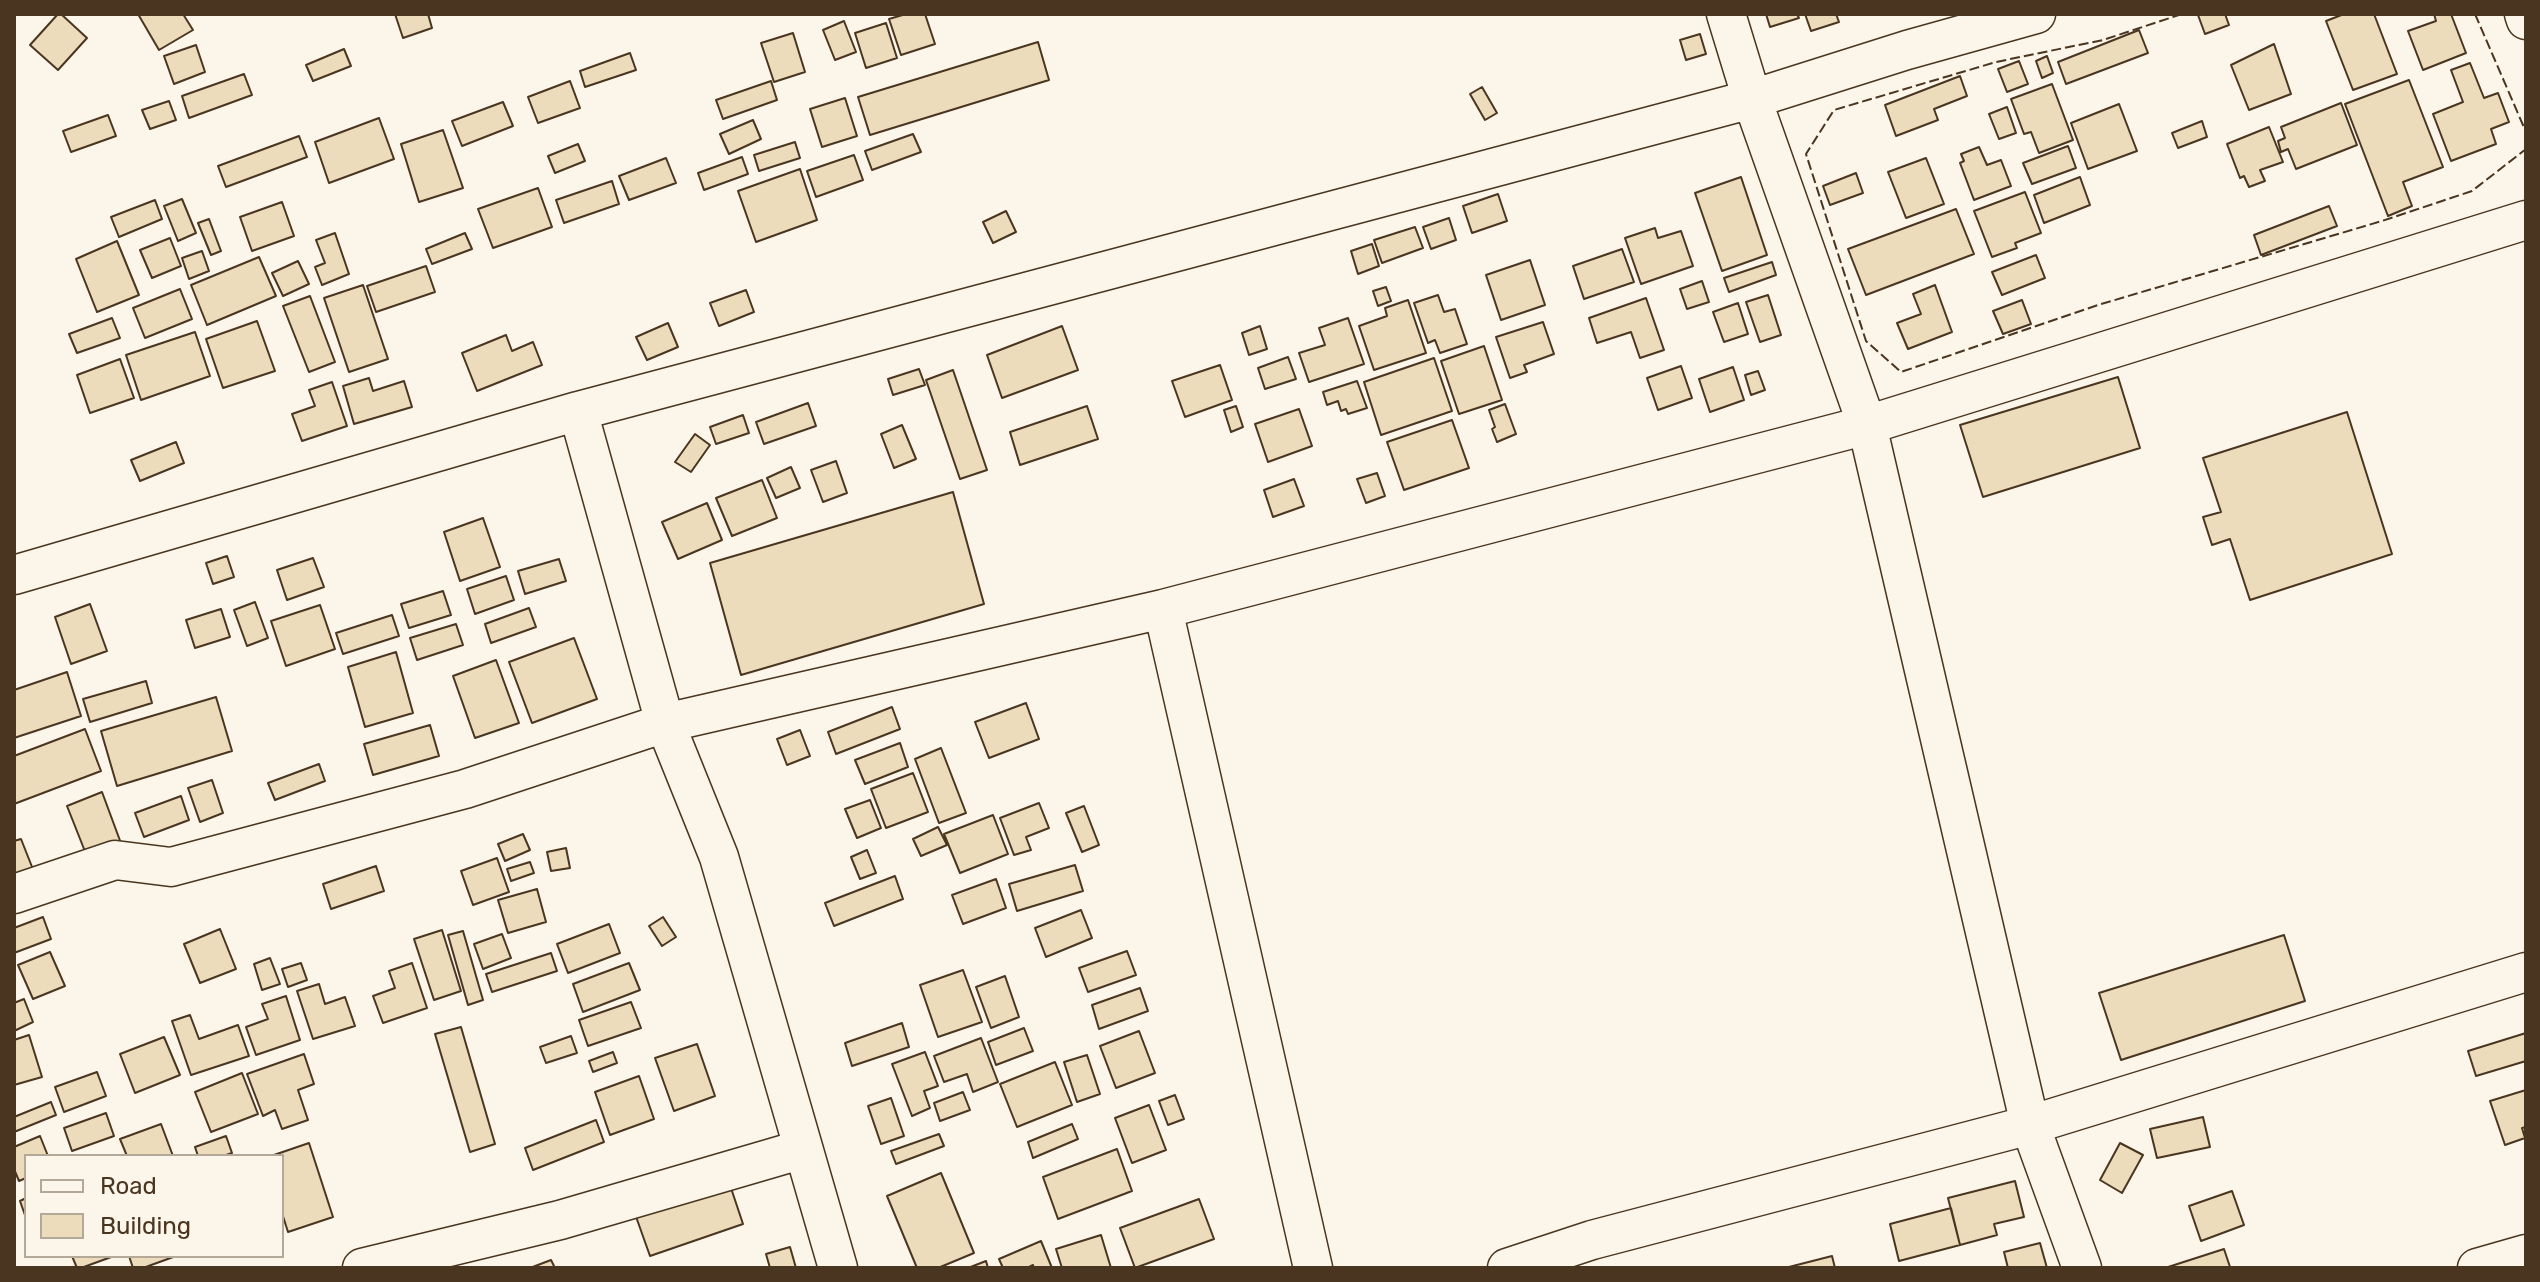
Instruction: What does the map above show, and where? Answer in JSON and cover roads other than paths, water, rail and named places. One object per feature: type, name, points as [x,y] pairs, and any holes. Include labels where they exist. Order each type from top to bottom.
[{"type":"street","points":[[1726,14],[1752,99],[1867,425],[2030,1125],[2082,1268]]},
{"type":"street","points":[[14,575],[578,411],[1752,99],[1907,50],[2036,14]]},
{"type":"street","points":[[2524,14],[2526,20]]},
{"type":"street","points":[[14,894],[115,860],[171,867],[465,789],[665,723],[1163,609],[1867,425],[2526,220]]},
{"type":"street","points":[[578,411],[665,723],[719,857],[838,1268]]},
{"type":"street","points":[[1163,609],[1313,1268]]},
{"type":"street","points":[[1507,1268],[1596,1254],[2030,1125],[2526,972]]},
{"type":"street","points":[[362,1268],[560,1220],[803,1149]]},
{"type":"street","points":[[2477,1268],[2526,1254]]}]
